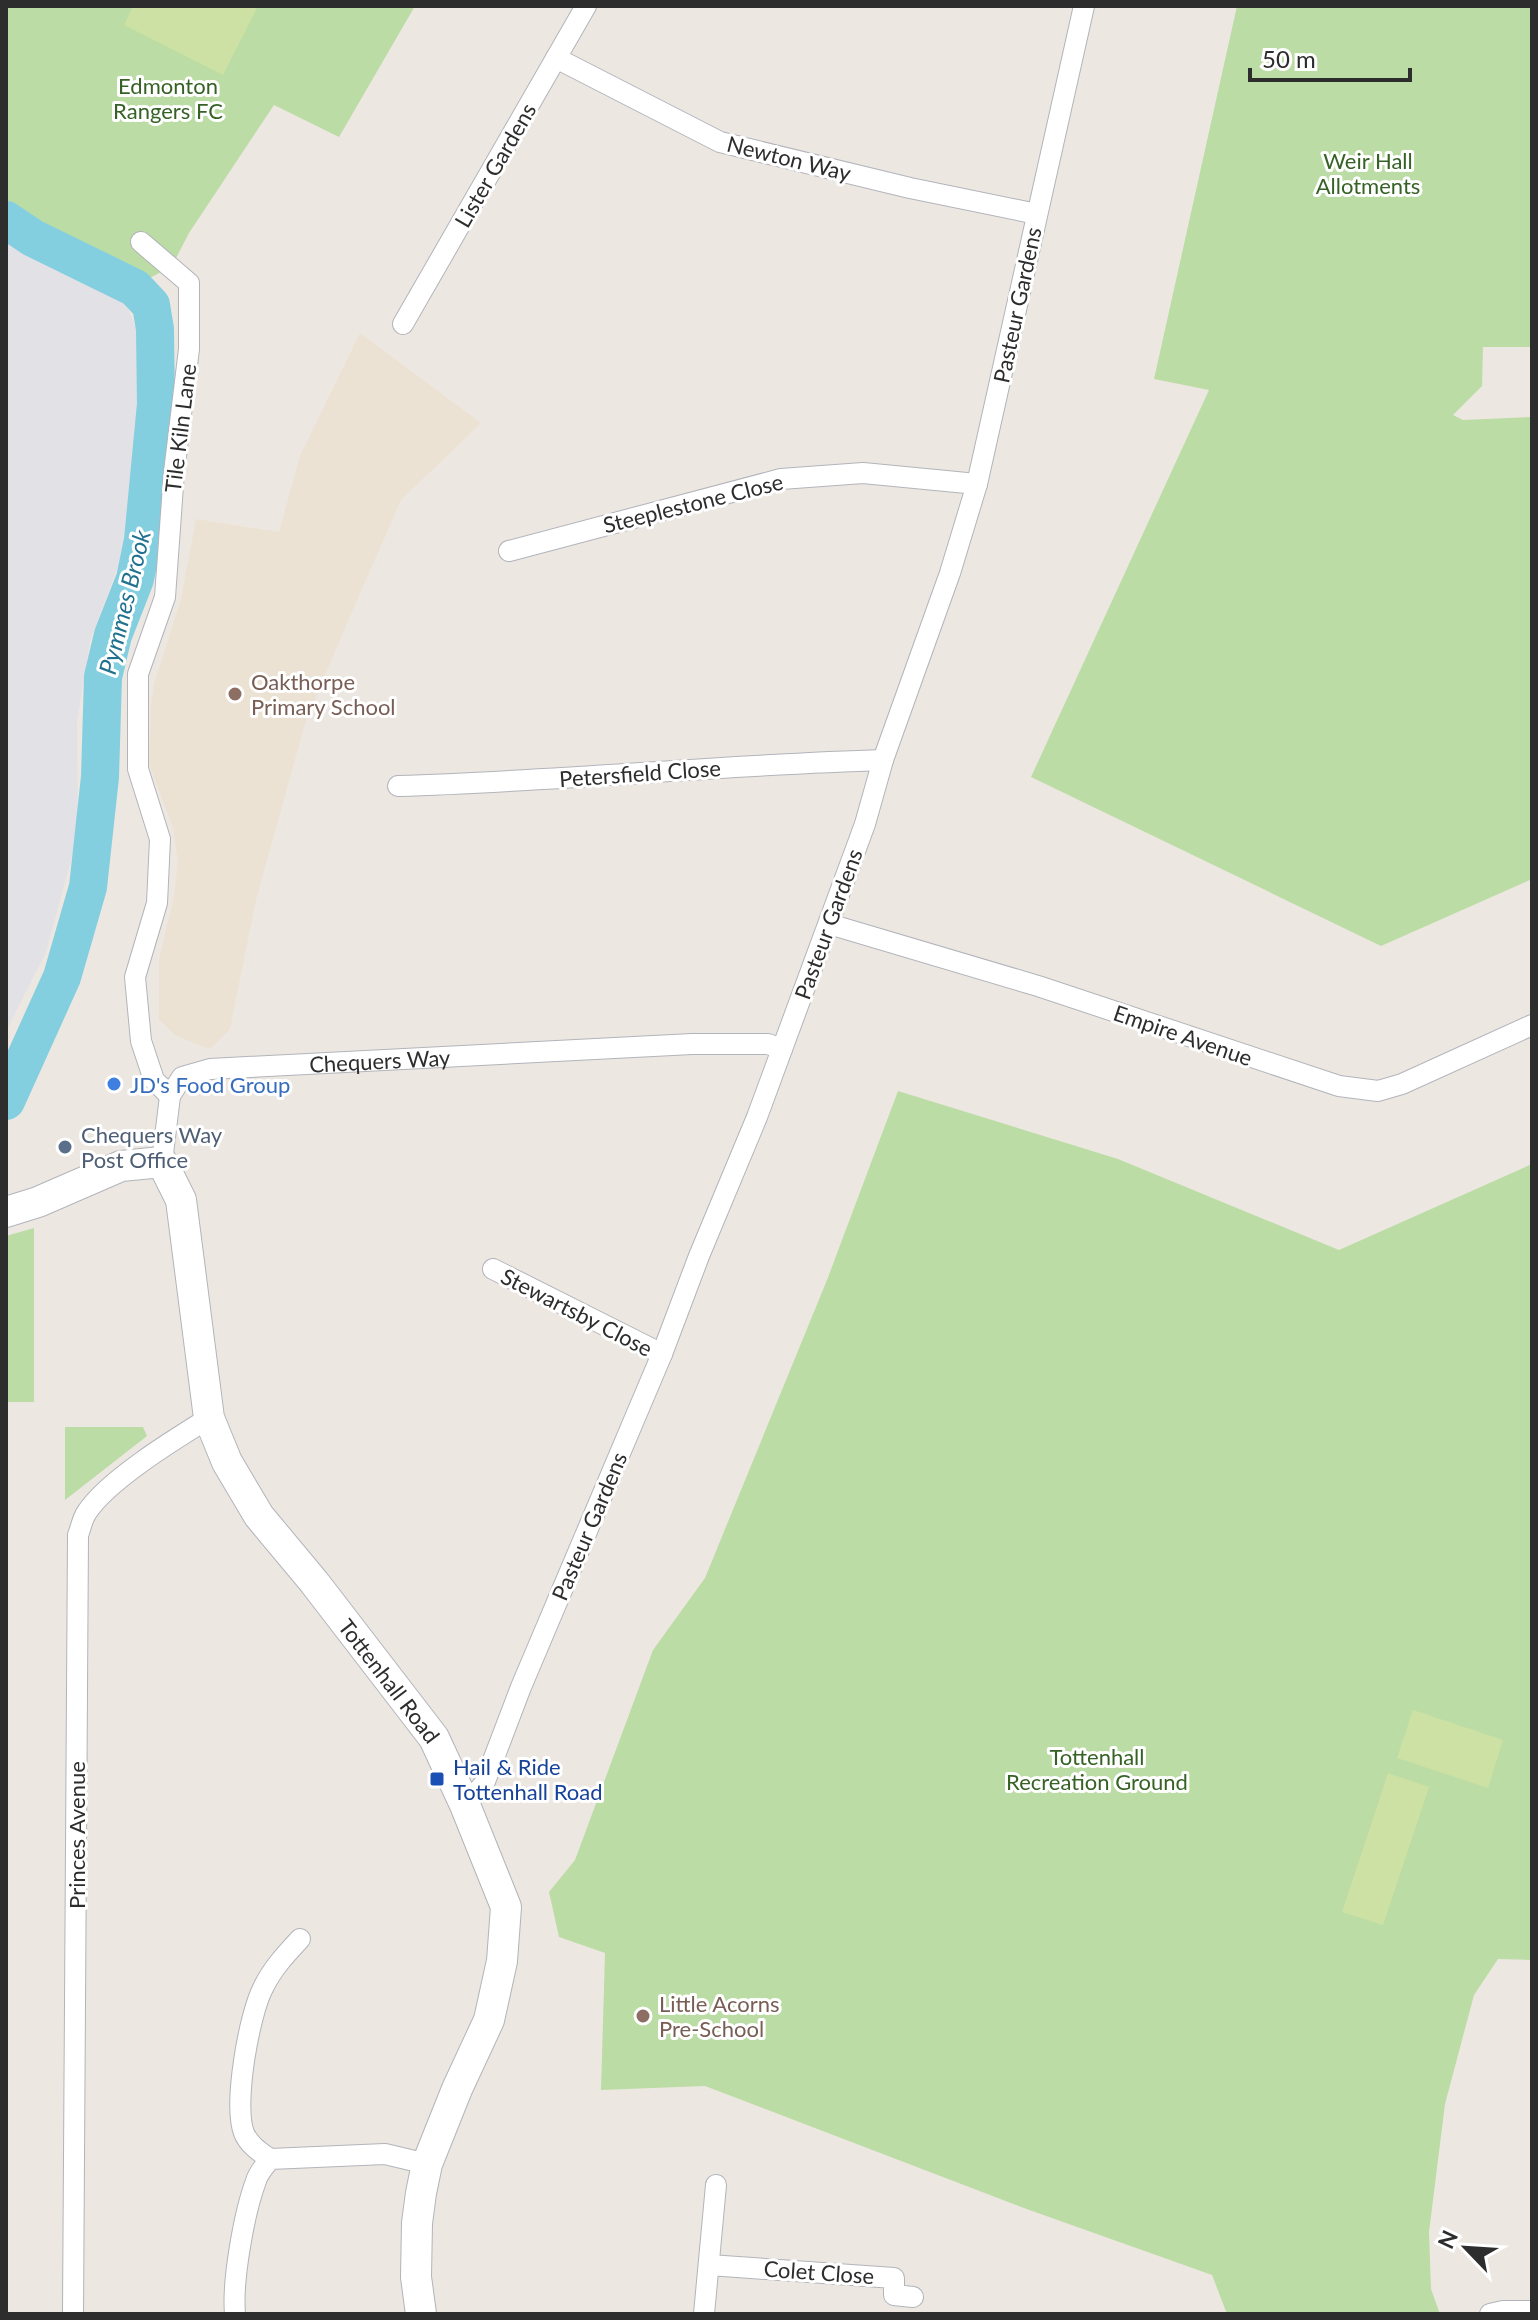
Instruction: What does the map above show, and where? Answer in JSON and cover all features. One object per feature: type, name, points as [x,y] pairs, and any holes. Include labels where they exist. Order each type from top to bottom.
[{"type":"street","name":"Lister Gardens","points":[[403,324],[586,6]]},
{"type":"street","name":"Pasteur Gardens","points":[[465,1805],[484,1784],[521,1687],[662,1354],[782,1049],[865,824],[883,760],[950,573],[977,484],[1084,6]]},
{"type":"street","name":"Newton Way","points":[[556,58],[720,142],[910,188],[1037,214]]},
{"type":"street","name":"Tile Kiln Lane","points":[[141,242],[189,283],[189,349],[174,472],[165,597],[138,674],[138,769],[160,839],[157,903],[135,977],[141,1041],[154,1080],[170,1096]]},
{"type":"street","name":"Steeplestone Close","points":[[509,551],[781,479],[863,473],[977,484]]},
{"type":"street","name":"Petersfield Close","points":[[398,786],[496,783],[782,763],[883,760]]},
{"type":"street","name":"Empire Avenue","points":[[829,924],[1024,982],[1339,1086],[1378,1091],[1402,1084],[1532,1025]]},
{"type":"street","name":"Chequers Way","points":[[170,1096],[182,1077],[210,1069],[692,1044],[768,1044],[782,1049]]},
{"type":"street","points":[[6,1212],[38,1202],[121,1166],[162,1162],[170,1096]]},
{"type":"street","name":"Tottenhall Road","points":[[162,1162],[181,1200],[209,1418],[227,1462],[259,1516],[434,1738],[506,1907],[502,1961],[489,2020],[427,2164],[417,2223],[416,2277],[421,2314]]},
{"type":"street","name":"Stewartsby Close","points":[[493,1269],[662,1354]]},
{"type":"street","name":"Princes Avenue","points":[[73,2314],[78,1535],[85,1514],[103,1493],[172,1441],[209,1418]]},
{"type":"street","points":[[300,1939],[275,1967],[261,1990],[244,2055],[243,2132],[261,2153],[385,2154],[427,2164]]},
{"type":"street","points":[[235,2314],[239,2251],[261,2153]]},
{"type":"street","points":[[704,2314],[716,2185]]},
{"type":"street","name":"Colet Close","points":[[709,2265],[894,2278],[894,2295],[913,2297]]},
{"type":"street","points":[[1490,2314],[1532,2311]]},
{"type":"shaded area","points":[[6,236],[18,245],[122,293],[140,339],[143,482],[130,534],[90,641],[77,721],[78,834],[46,952],[6,1031]]},
{"type":"shaded area","name":"Oakthorpe Primary School","points":[[360,333],[481,423],[401,500],[351,614],[306,720],[256,900],[230,1029],[210,1049],[176,1036],[159,1019],[159,960],[174,896],[178,861],[173,828],[149,764],[154,684],[181,599],[196,519],[279,532],[300,456]]},
{"type":"green space","name":"Edmonton Rangers FC","points":[[6,6],[415,6],[339,137],[274,105],[189,233],[172,266],[122,293],[18,245],[6,236]]},
{"type":"green space","points":[[133,6],[258,6],[223,75],[124,25]]},
{"type":"green space","name":"Weir Hall Allotments","points":[[1237,6],[1532,6],[1532,353],[1531,347],[1483,347],[1482,386],[1453,415],[1463,420],[1532,417],[1532,879],[1381,946],[1031,777],[1209,390],[1154,379]]},
{"type":"green space","name":"Tottenhall Recreation Ground","points":[[898,1091],[1118,1159],[1339,1250],[1532,1164],[1532,1960],[1498,1959],[1474,1995],[1445,2104],[1429,2232],[1431,2289],[1440,2314],[1227,2314],[1212,2275],[1021,2207],[705,2086],[601,2090],[605,1953],[559,1937],[549,1892],[575,1860],[653,1650],[705,1578],[827,1280]]},
{"type":"green space","points":[[34,1228],[34,1402],[6,1402],[6,1236]]},
{"type":"green space","points":[[65,1427],[143,1427],[147,1436],[65,1500]]},
{"type":"green space","points":[[1413,1710],[1503,1740],[1488,1788],[1397,1758]]},
{"type":"green space","points":[[1388,1773],[1429,1787],[1383,1925],[1342,1912]]},
{"type":"waterway","name":"Pymmes Brook","points":[[6,220],[33,238],[135,288],[151,305],[155,329],[156,404],[143,540],[135,579],[113,635],[103,677],[100,777],[88,887],[62,977],[6,1101]]},
{"type":"place","name":"Oakthorpe Primary School","points":[[235,694]]},
{"type":"place","name":"JD's Food Group","points":[[114,1084]]},
{"type":"place","name":"Chequers Way Post Office","points":[[65,1147]]},
{"type":"place","name":"Hail & Ride Tottenhall Road","points":[[437,1779]]},
{"type":"place","name":"Little Acorns Pre-School","points":[[643,2016]]}]
